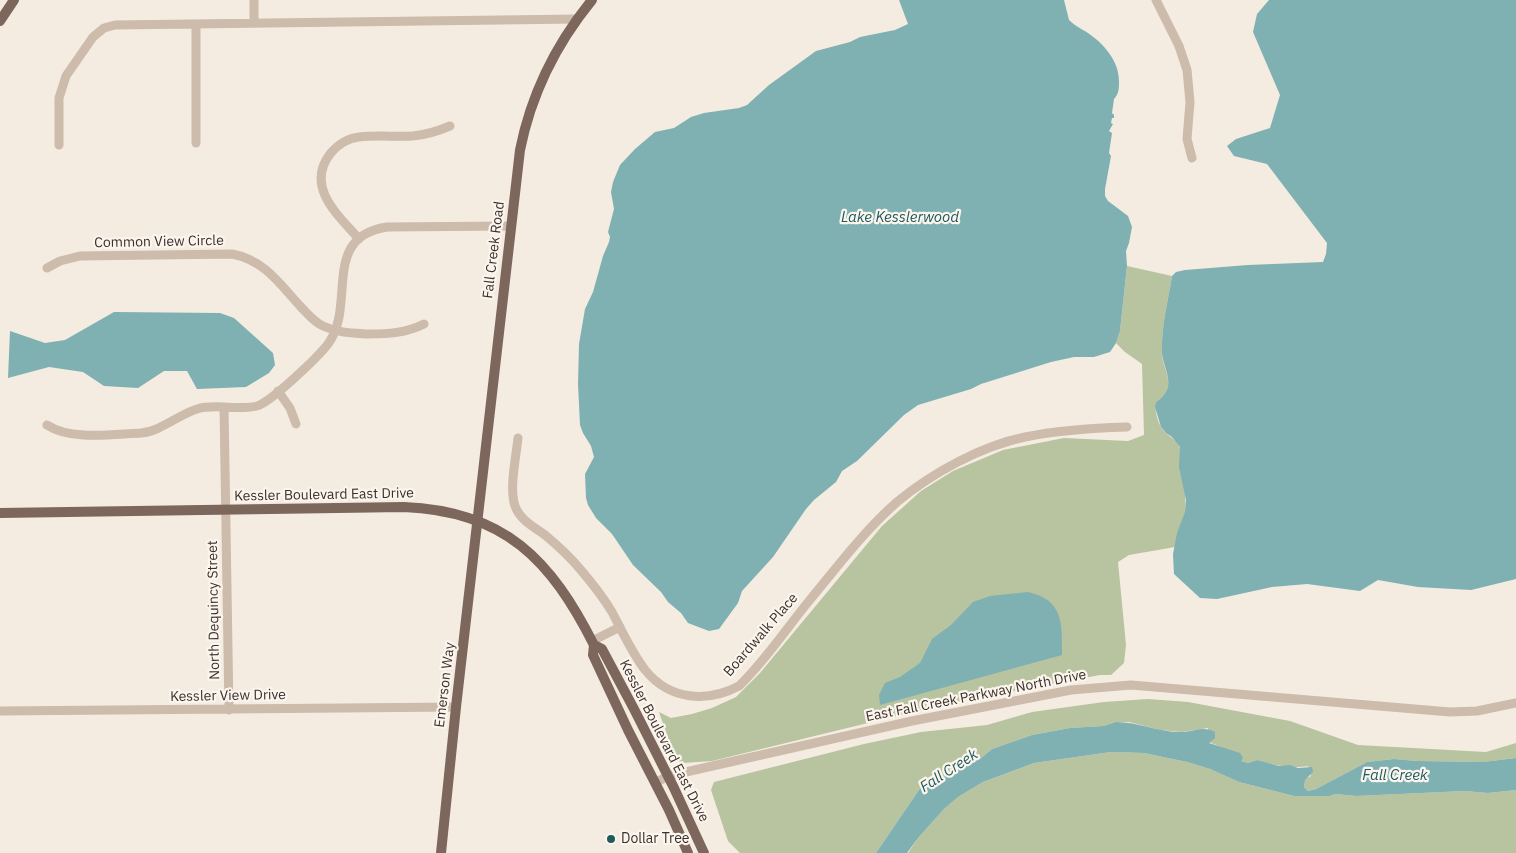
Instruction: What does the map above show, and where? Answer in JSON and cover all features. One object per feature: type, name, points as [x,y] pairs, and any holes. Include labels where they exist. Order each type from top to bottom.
[{"type":"main road","points":[[0,21],[14,0]]},
{"type":"main road","name":"Fall Creek Road","points":[[477,521],[520,150],[529,114],[554,56],[577,19],[592,0]]},
{"type":"main road","name":"Kessler Boulevard East Drive","points":[[0,513],[417,508],[445,511],[494,528],[515,542],[550,575],[573,606],[593,643],[602,649],[668,776],[704,852]]},
{"type":"main road","name":"Emerson Way","points":[[440,853],[477,521]]},
{"type":"main road","name":"Kessler Boulevard East Drive","points":[[593,643],[593,655],[688,853]]},
{"type":"street","points":[[254,0],[254,22]]},
{"type":"street","points":[[1156,0],[1179,46],[1187,70],[1190,102],[1187,139],[1192,158]]},
{"type":"street","points":[[59,145],[58,102],[61,86],[95,34],[104,28],[118,24],[577,19]]},
{"type":"street","points":[[196,24],[196,143]]},
{"type":"street","points":[[359,239],[329,205],[323,192],[321,182],[322,171],[326,160],[332,152],[343,142],[356,137],[414,136],[432,133],[450,126]]},
{"type":"street","points":[[48,425],[61,431],[76,434],[141,433],[152,431],[194,410],[209,407],[257,406],[267,401],[320,354],[335,331],[341,309],[344,264],[349,250],[359,239],[369,232],[387,227],[511,226]]},
{"type":"street","name":"Common View Circle","points":[[47,268],[80,256],[224,254],[239,256],[253,260],[262,266],[311,318],[322,326],[335,331]]},
{"type":"street","points":[[335,331],[346,333],[400,333],[424,324]]},
{"type":"street","points":[[278,391],[290,408],[296,424]]},
{"type":"street","name":"North Dequincy Street","points":[[224,407],[229,710]]},
{"type":"street","name":"Boardwalk Place","points":[[518,438],[513,492],[517,510],[526,521],[560,548],[580,569],[606,604],[642,666],[660,684],[672,691],[689,697],[704,698],[720,695],[739,686],[744,681],[853,548],[879,519],[915,487],[950,466],[975,454],[1023,437],[1064,431],[1127,427]]},
{"type":"street","points":[[593,643],[620,627]]},
{"type":"street","name":"East Fall Creek Parkway North Drive","points":[[655,783],[668,776],[912,721],[1071,690],[1112,685],[1450,712],[1488,710],[1516,703]]},
{"type":"street","name":"Kessler View Drive","points":[[0,711],[456,707]]},
{"type":"green space","points":[[1127,266],[1172,276],[1162,343],[1162,357],[1168,378],[1168,387],[1163,396],[1156,402],[1156,410],[1162,428],[1180,448],[1185,514],[1175,547],[1129,555],[1118,562],[1126,645],[1124,663],[1111,675],[1100,675],[946,704],[712,761],[683,763],[676,760],[659,712],[671,718],[692,714],[712,708],[736,697],[760,673],[882,526],[921,491],[953,471],[1003,450],[1064,438],[1128,441],[1144,435],[1142,364],[1116,343],[1120,331]]},
{"type":"green space","points":[[1148,699],[1188,702],[1290,721],[1358,745],[1486,752],[1516,743],[1516,758],[1483,762],[1394,759],[1367,762],[1316,789],[1308,791],[1304,787],[1305,779],[1311,776],[1308,766],[1282,766],[1257,760],[1248,763],[1241,761],[1228,750],[1209,742],[1208,728],[1182,732],[1160,730],[1129,722],[1116,722],[1103,726],[1070,728],[1032,735],[992,749],[970,765],[945,776],[935,777],[923,784],[876,853],[740,853],[728,841],[711,790],[714,782],[864,744],[921,732],[987,725],[1032,712],[1104,702]]},
{"type":"green space","points":[[1111,752],[1144,753],[1187,762],[1210,769],[1239,782],[1294,796],[1329,796],[1336,794],[1356,796],[1465,791],[1488,793],[1516,790],[1516,853],[908,853],[918,838],[944,809],[958,797],[983,782],[1034,763]]},
{"type":"water","name":"Lake Kesslerwood","points":[[899,0],[1064,0],[1069,20],[1094,37],[1110,54],[1118,74],[1119,86],[1118,93],[1114,99],[1112,113],[1114,118],[1112,118],[1111,123],[1113,124],[1109,131],[1112,133],[1109,153],[1111,156],[1105,196],[1108,201],[1128,216],[1132,227],[1126,251],[1127,266],[1120,331],[1116,343],[1110,352],[1094,357],[1074,357],[1051,362],[918,405],[904,415],[857,461],[842,471],[836,482],[814,500],[773,557],[742,591],[738,603],[719,629],[709,631],[688,623],[681,613],[633,565],[612,534],[596,518],[586,498],[585,474],[594,457],[591,446],[580,425],[579,344],[585,309],[593,292],[609,242],[608,232],[614,209],[611,192],[613,182],[620,165],[655,132],[674,128],[691,117],[704,113],[747,105],[769,85],[816,51],[850,42],[860,37],[895,30],[908,24]]},
{"type":"water","points":[[1269,0],[1516,0],[1516,579],[1471,590],[1418,587],[1378,580],[1360,591],[1307,584],[1272,587],[1217,599],[1200,598],[1174,574],[1173,554],[1177,533],[1185,512],[1186,500],[1179,467],[1180,447],[1161,427],[1155,407],[1156,402],[1163,396],[1168,387],[1162,343],[1172,276],[1176,272],[1185,270],[1323,262],[1326,254],[1327,243],[1267,164],[1234,156],[1227,146],[1236,139],[1270,128],[1280,95],[1253,32],[1257,14]]},
{"type":"water","points":[[114,312],[220,313],[234,318],[273,353],[275,365],[269,373],[246,387],[197,389],[187,371],[164,371],[138,388],[104,386],[83,372],[49,367],[8,378],[10,331],[45,343],[65,340]]},
{"type":"water","points":[[1028,592],[1040,596],[1055,607],[1061,624],[1062,655],[880,705],[879,695],[885,683],[900,677],[920,663],[932,639],[951,625],[973,602],[990,596]]},
{"type":"water","name":"Fall Creek","points":[[1116,722],[1125,722],[1175,732],[1211,730],[1215,732],[1215,738],[1209,743],[1240,753],[1243,758],[1241,761],[1248,763],[1257,760],[1279,766],[1312,767],[1313,772],[1305,780],[1304,787],[1308,791],[1316,789],[1367,762],[1394,759],[1483,762],[1516,758],[1516,790],[1488,793],[1465,791],[1356,796],[1336,794],[1329,796],[1294,796],[1239,782],[1210,769],[1187,762],[1144,753],[1111,752],[1034,763],[983,782],[958,797],[944,809],[907,853],[876,853],[923,784],[935,777],[945,776],[980,759],[992,749],[1032,735],[1070,728],[1103,726]]},
{"type":"place","name":"Dollar Tree","points":[[611,839]]}]
